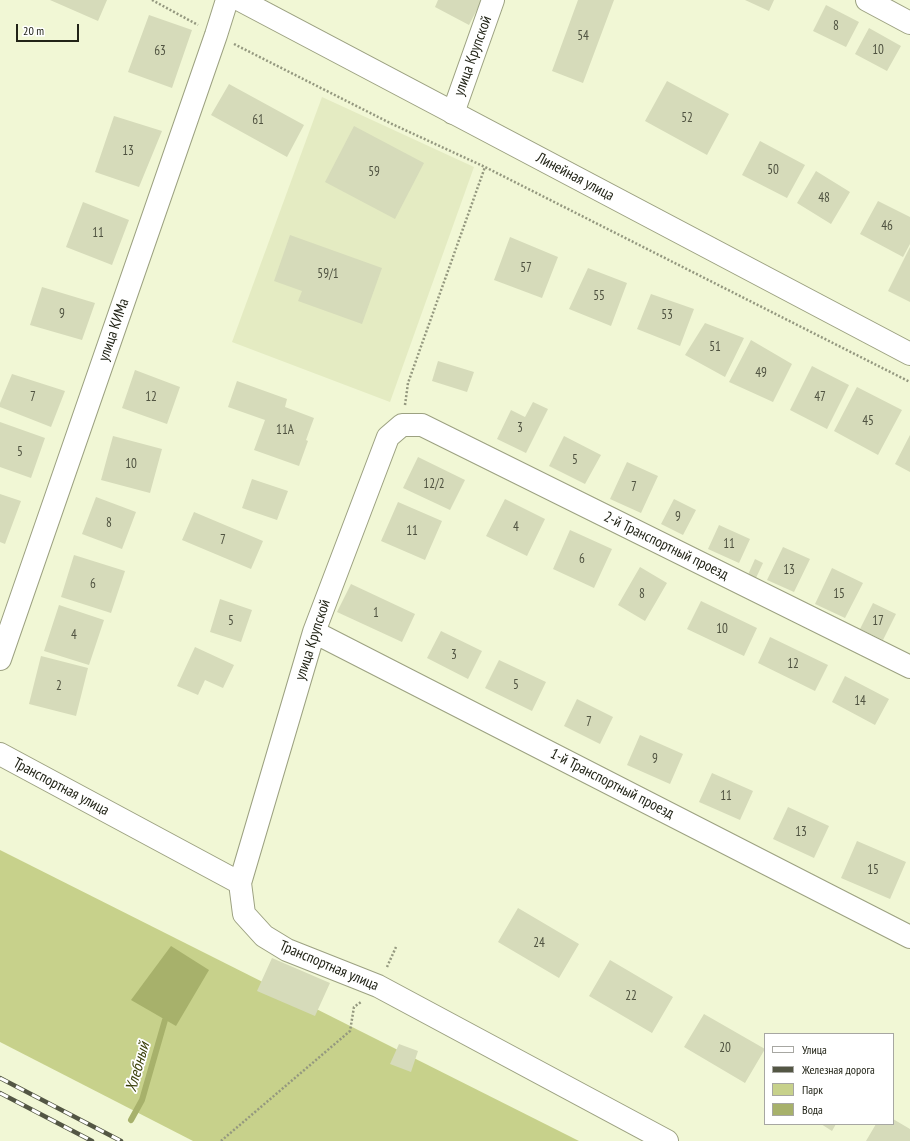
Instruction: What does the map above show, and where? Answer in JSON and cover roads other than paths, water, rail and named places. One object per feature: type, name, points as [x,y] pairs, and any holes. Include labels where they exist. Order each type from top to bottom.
[{"type":"street","name":"улица КИМа","points":[[0,659],[227,0]]},
{"type":"street","name":"Линейная улица","points":[[240,0],[910,354]]},
{"type":"street","name":"улица Крупской","points":[[453,113],[493,0]]},
{"type":"street","points":[[867,0],[910,23]]},
{"type":"street","name":"улица Крупской","points":[[240,883],[314,632],[388,437],[412,425]]},
{"type":"street","name":"2-й Транспортный проезд","points":[[412,425],[910,667]]},
{"type":"street","name":"1-й Транспортный проезд","points":[[314,632],[910,937]]},
{"type":"street","name":"Транспортная улица","points":[[0,754],[240,883],[244,914],[264,936],[287,950],[378,986],[667,1141]]},
{"type":"water","points":[[171,946],[209,970],[176,1026],[131,1000]]},
{"type":"waterway","name":"Хлебный","points":[[131,1120],[142,1100],[165,1020]]},
{"type":"railway","points":[[0,1078],[121,1141]]},
{"type":"railway","points":[[0,1093],[92,1141]]}]
